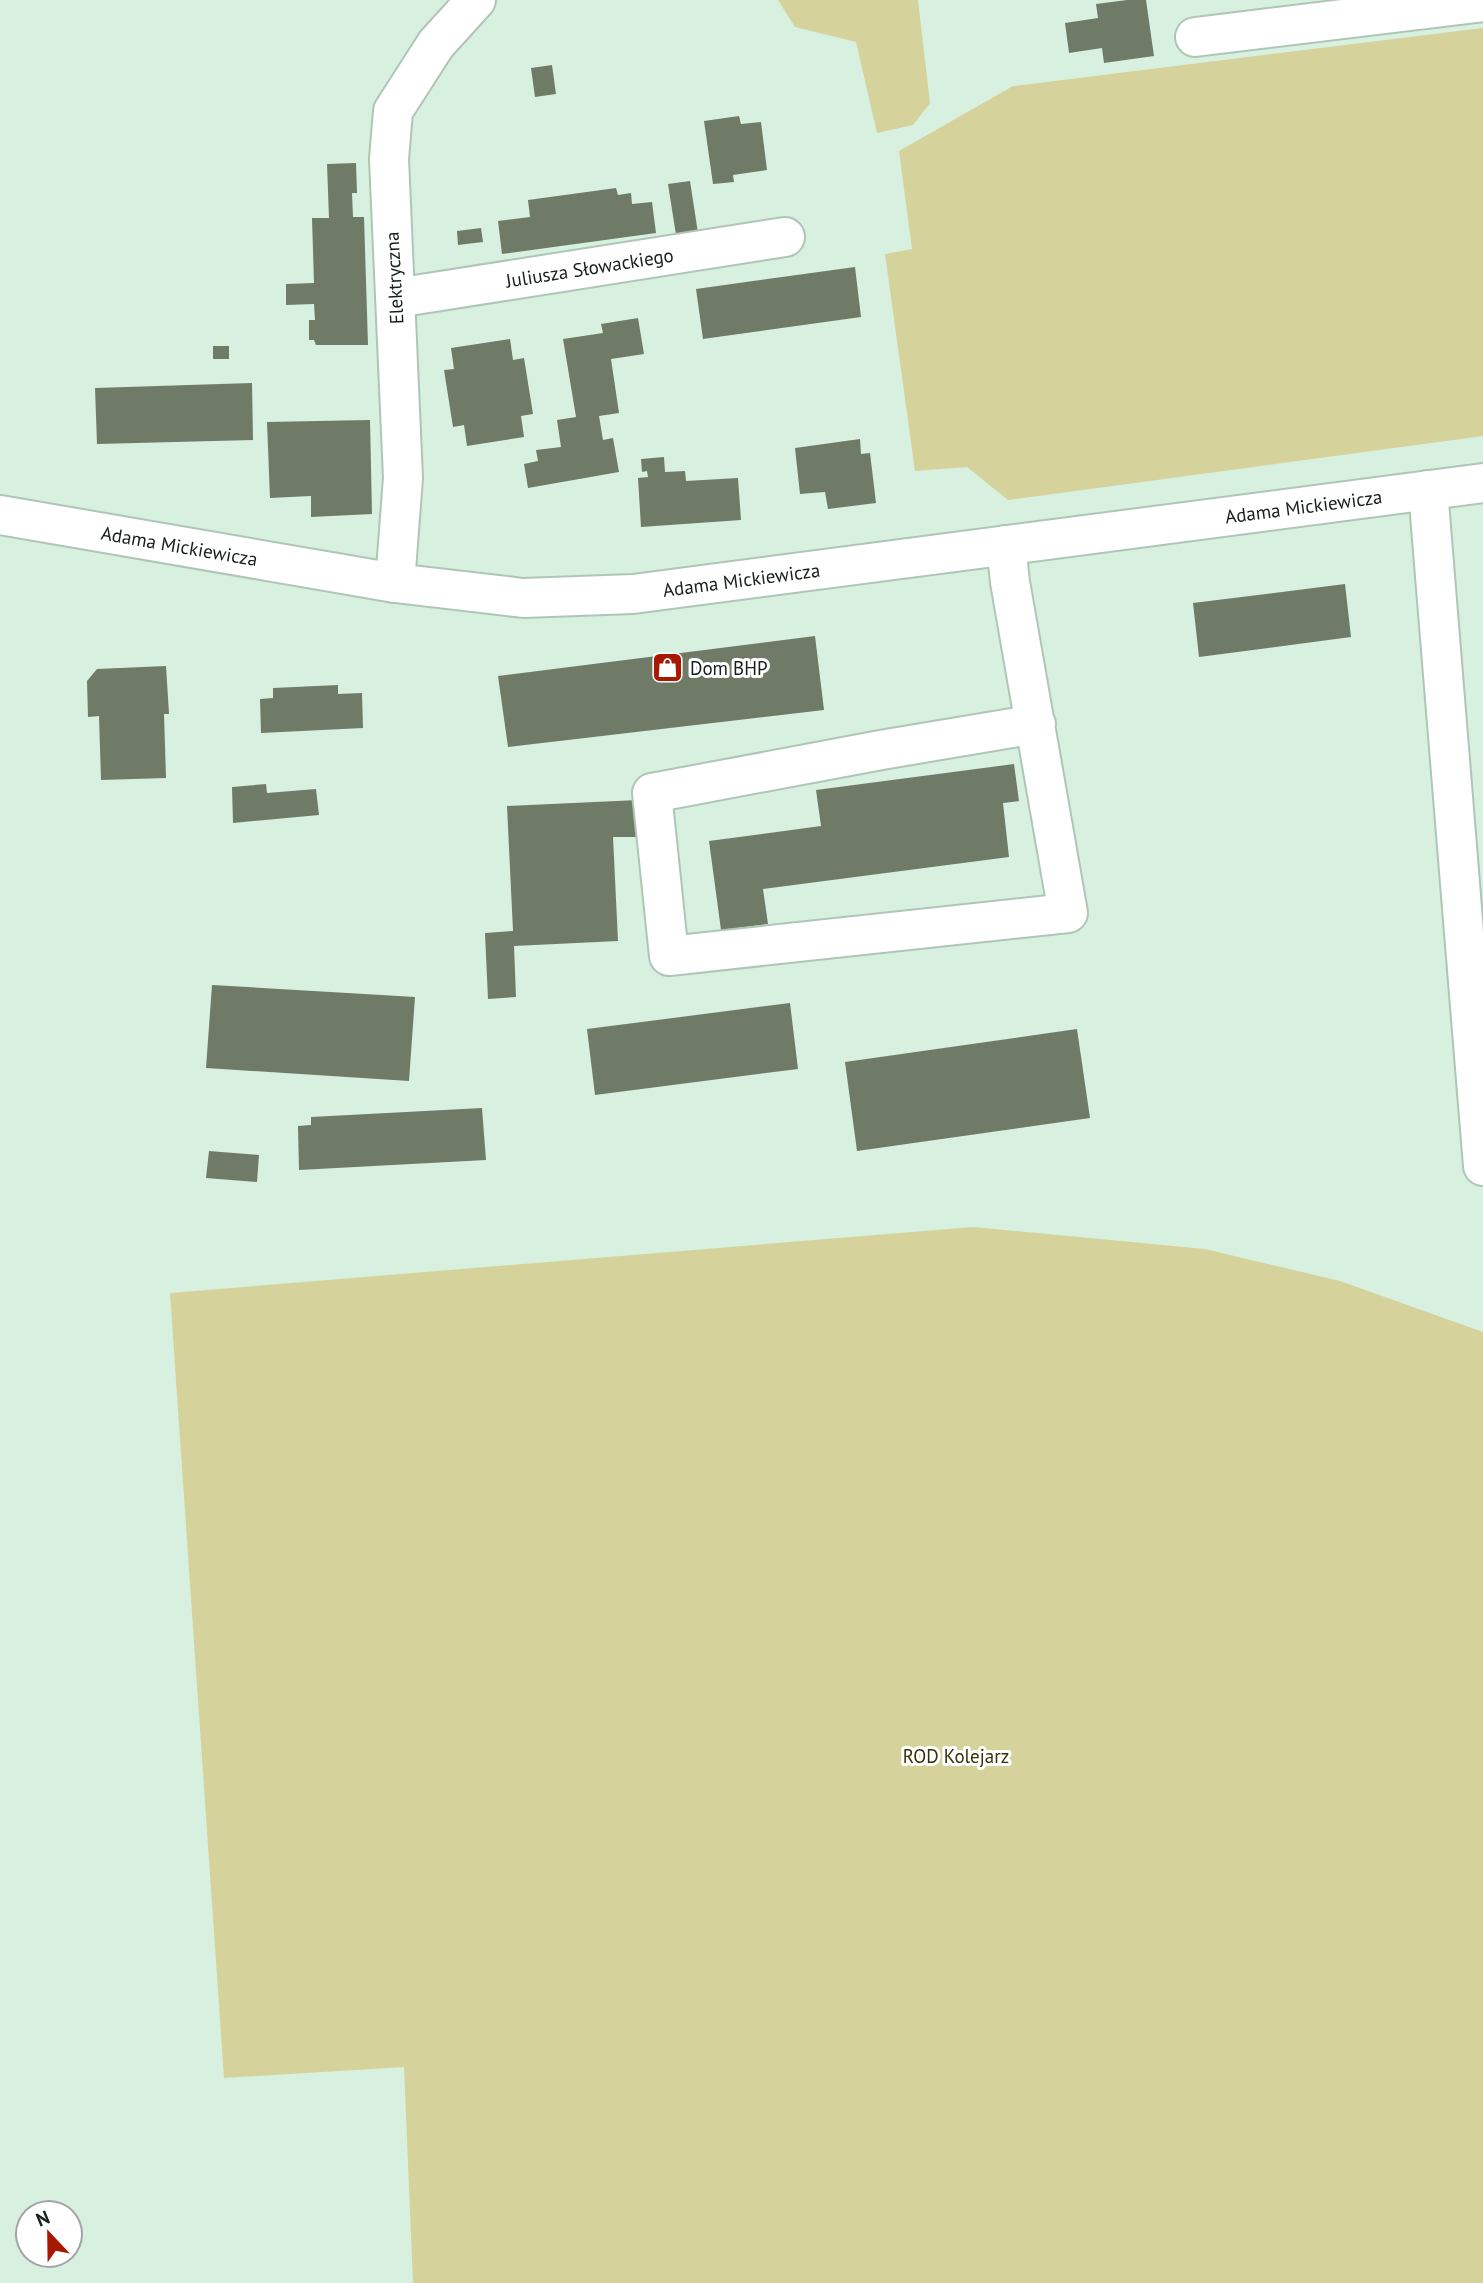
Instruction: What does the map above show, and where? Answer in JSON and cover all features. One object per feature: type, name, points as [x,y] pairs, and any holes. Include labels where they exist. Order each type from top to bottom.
[{"type":"street","name":"Elektryczna","points":[[395,583],[403,478],[389,159],[393,111],[436,44],[476,0]]},
{"type":"street","points":[[1195,37],[1483,2]]},
{"type":"street","name":"Juliusza Słowackiego","points":[[396,298],[785,237]]},
{"type":"street","name":"Adama Mickiewicza","points":[[0,515],[395,583],[523,598],[633,594],[1483,483]]},
{"type":"street","points":[[1428,490],[1483,1166]]},
{"type":"street","points":[[1006,545],[1068,914],[669,956],[652,793],[1036,724]]},
{"type":"green space","points":[[778,0],[918,0],[930,103],[913,125],[877,133],[856,42],[795,27]]},
{"type":"green space","points":[[1483,28],[1483,436],[1008,500],[967,467],[915,471],[885,254],[912,249],[899,151],[1013,86]]},
{"type":"green space","name":"ROD Kolejarz","points":[[973,1227],[1205,1249],[1340,1281],[1483,1332],[1483,2283],[413,2283],[404,2067],[224,2078],[170,1293]]},
{"type":"building","points":[[1146,0],[1154,56],[1104,63],[1102,48],[1069,53],[1065,23],[1098,18],[1096,4]]},
{"type":"building","points":[[552,65],[556,94],[535,97],[531,68]]},
{"type":"building","points":[[739,116],[741,124],[761,122],[767,170],[733,175],[734,182],[713,184],[704,121]]},
{"type":"building","points":[[356,163],[357,193],[352,193],[353,217],[364,217],[368,345],[316,345],[314,340],[309,340],[309,320],[315,320],[314,304],[286,305],[286,284],[314,283],[312,218],[329,218],[327,164]]},
{"type":"building","points":[[690,181],[698,233],[676,235],[668,184]]},
{"type":"building","points":[[616,188],[618,195],[631,193],[632,204],[652,202],[656,233],[502,254],[498,221],[530,217],[528,200]]},
{"type":"building","points":[[481,228],[483,242],[458,245],[457,231]]},
{"type":"building","points":[[855,267],[861,317],[703,339],[696,289]]},
{"type":"building","points":[[638,318],[644,354],[611,359],[619,413],[599,416],[603,440],[613,438],[619,472],[528,488],[524,464],[538,461],[536,450],[561,447],[557,420],[576,417],[563,339],[603,333],[601,324]]},
{"type":"building","points":[[510,339],[513,360],[524,358],[533,414],[521,416],[524,437],[467,446],[464,425],[453,427],[444,370],[454,369],[451,348]]},
{"type":"building","points":[[213,346],[229,346],[229,359],[213,359]]},
{"type":"building","points":[[252,383],[253,440],[97,444],[95,388]]},
{"type":"building","points":[[370,420],[372,514],[311,517],[311,496],[270,498],[267,422]]},
{"type":"building","points":[[860,439],[861,454],[870,453],[876,503],[828,509],[825,492],[800,494],[795,448]]},
{"type":"building","points":[[664,457],[665,472],[685,471],[686,481],[738,478],[741,520],[641,527],[638,478],[648,477],[647,471],[642,472],[641,459]]},
{"type":"building","points":[[1345,584],[1351,637],[1199,657],[1193,603]]},
{"type":"building","points":[[815,636],[824,710],[508,747],[498,676]]},
{"type":"building","points":[[166,666],[169,714],[164,714],[166,778],[101,780],[99,716],[88,717],[87,681],[97,669]]},
{"type":"building","points":[[338,685],[338,694],[362,693],[363,728],[261,733],[260,699],[273,698],[273,688]]},
{"type":"building","points":[[1014,764],[1019,801],[1003,803],[1009,857],[763,889],[768,924],[721,930],[709,841],[821,826],[816,790]]},
{"type":"building","points":[[266,784],[267,793],[316,789],[319,815],[233,823],[232,787]]},
{"type":"building","points":[[638,800],[640,837],[613,837],[618,941],[514,946],[516,997],[488,999],[485,933],[513,931],[507,806]]},
{"type":"building","points":[[212,985],[415,997],[409,1081],[206,1068]]},
{"type":"building","points":[[790,1003],[798,1069],[595,1095],[587,1029]]},
{"type":"building","points":[[1077,1029],[1090,1118],[857,1151],[845,1062]]},
{"type":"building","points":[[482,1108],[486,1160],[299,1170],[298,1126],[311,1125],[311,1117]]},
{"type":"building","points":[[209,1151],[259,1155],[257,1182],[206,1178]]},
{"type":"place","name":"Dom BHP","points":[[667,668]]}]
